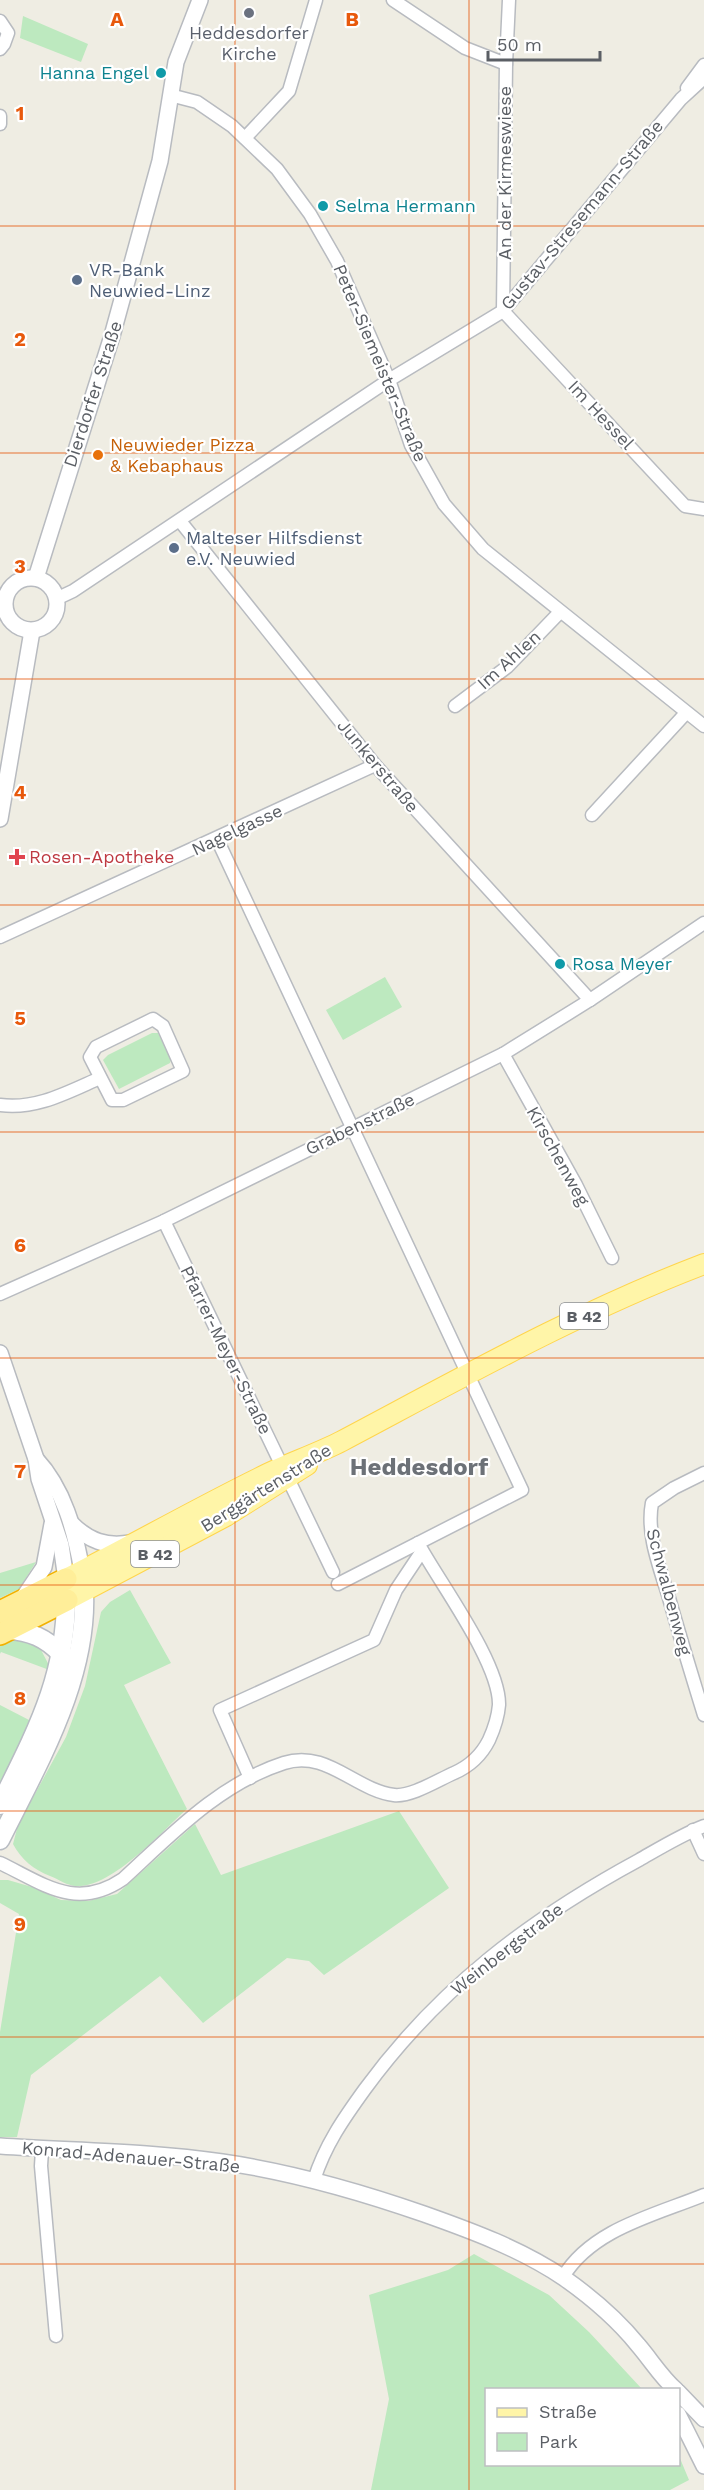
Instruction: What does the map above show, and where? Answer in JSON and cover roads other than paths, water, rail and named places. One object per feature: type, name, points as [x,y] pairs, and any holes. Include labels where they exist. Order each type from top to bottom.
[{"type":"highway","name":"B 42","points":[[6,1620],[74,1575]]},
{"type":"highway","name":"B 42","points":[[6,1620],[75,1596]]},
{"type":"main road","name":"Berggärtenstraße","points":[[74,1575],[139,1541],[286,1472],[466,1374],[599,1309],[704,1264]]},
{"type":"main road","name":"Berggärtenstraße","points":[[75,1596],[226,1516],[286,1472]]},
{"type":"main road","points":[[0,1840],[46,1742],[75,1670],[82,1636],[74,1575]]},
{"type":"main road","points":[[0,1805],[53,1690],[75,1596]]},
{"type":"main road","points":[[6,1620],[20,1630],[42,1638],[61,1654]]},
{"type":"street","name":"Dierdorfer Straße","points":[[36,578],[135,255],[160,160],[180,46],[200,0]]},
{"type":"street","points":[[245,138],[289,91],[316,0]]},
{"type":"street","points":[[393,0],[465,48],[506,64]]},
{"type":"street","name":"An der Kirmeswiese","points":[[504,311],[506,64],[509,0]]},
{"type":"street","points":[[0,21],[8,33],[0,49]]},
{"type":"street","name":"Gustav-Stresemann-Straße","points":[[681,99],[691,81],[704,65]]},
{"type":"street","name":"Gustav-Stresemann-Straße","points":[[56,599],[73,591],[180,521],[389,380],[504,311],[681,99],[704,78]]},
{"type":"street","name":"Peter-Siemeister-Straße","points":[[170,95],[197,102],[245,138],[277,169],[310,214],[337,261],[389,380],[411,445],[444,504],[483,549],[704,726]]},
{"type":"street","points":[[0,116],[0,124]]},
{"type":"street","name":"Im Hessel","points":[[504,311],[686,506],[704,508]]},
{"type":"street","name":"Junkerstraße","points":[[180,521],[375,765],[590,1000]]},
{"type":"street","points":[[36,578],[48,584],[56,599],[57,608],[51,621],[46,626],[32,631],[14,623],[2,604],[14,584],[20,580],[36,578]]},
{"type":"street","name":"Im Ahlen","points":[[455,706],[507,667],[560,612]]},
{"type":"street","points":[[0,819],[32,631]]},
{"type":"street","points":[[592,815],[686,713]]},
{"type":"street","name":"Nagelgasse","points":[[0,937],[375,765]]},
{"type":"street","points":[[217,839],[354,1126],[466,1374],[522,1490],[420,1547],[396,1590],[374,1640],[220,1710],[250,1778]]},
{"type":"street","name":"Grabenstraße","points":[[0,1294],[164,1221],[503,1054],[590,1000],[704,923]]},
{"type":"street","points":[[153,1019],[163,1026],[183,1071],[123,1100],[112,1100],[100,1078],[90,1057],[96,1047],[153,1019]]},
{"type":"street","name":"Kirschenweg","points":[[503,1054],[576,1185],[612,1258]]},
{"type":"street","points":[[0,1105],[13,1107],[54,1098],[100,1078]]},
{"type":"street","name":"Pfarrer-Meyer-Straße","points":[[164,1221],[336,1578],[420,1547]]},
{"type":"street","points":[[0,1353],[36,1459],[39,1479],[64,1558],[74,1575]]},
{"type":"street","points":[[36,1459],[55,1484],[72,1524],[74,1575]]},
{"type":"street","name":"Schwalbenweg","points":[[704,1473],[674,1488],[652,1503],[650,1516],[651,1533],[704,1714]]},
{"type":"street","points":[[6,1620],[44,1567],[49,1549],[52,1518]]},
{"type":"street","points":[[72,1524],[96,1542],[109,1545],[139,1541]]},
{"type":"street","points":[[0,1863],[60,1892],[84,1895],[102,1891],[123,1879],[205,1804],[250,1778],[284,1763],[306,1759],[338,1770],[374,1790],[397,1795],[421,1789],[464,1768],[483,1753],[494,1730],[499,1704],[492,1674],[476,1640],[420,1547]]},
{"type":"street","points":[[698,1828],[704,1854]]},
{"type":"street","name":"Weinbergstraße","points":[[314,2180],[321,2159],[338,2126],[382,2065],[441,2001],[474,1970],[539,1919],[601,1880],[698,1828]]},
{"type":"street","name":"Konrad-Adenauer-Straße","points":[[0,2146],[219,2162],[314,2180],[394,2204],[473,2232],[514,2249],[562,2277],[586,2295],[622,2327],[672,2388]]},
{"type":"street","points":[[42,2150],[41,2166],[56,2336]]},
{"type":"street","points":[[562,2277],[586,2249],[614,2232],[704,2195]]},
{"type":"street","name":"Konrad-Adenauer-Straße","points":[[680,2395],[702,2415]]},
{"type":"street","points":[[680,2418],[704,2466]]},
{"type":"place","name":"Heddesdorfer Kirche","points":[[249,13]]},
{"type":"place","name":"Hanna Engel","points":[[161,73]]},
{"type":"place","name":"Selma Hermann","points":[[323,206]]},
{"type":"place","name":"VR-Bank Neuwied-Linz","points":[[77,280]]},
{"type":"place","name":"Neuwieder Pizza & Kebaphaus","points":[[98,455]]},
{"type":"place","name":"Malteser Hilfsdienst e.V. Neuwied","points":[[174,548]]},
{"type":"place","name":"Rosen-Apotheke","points":[[17,857]]},
{"type":"place","name":"Rosa Meyer","points":[[560,964]]},
{"type":"district","name":"Heddesdorf","points":[[419,1467]]}]
